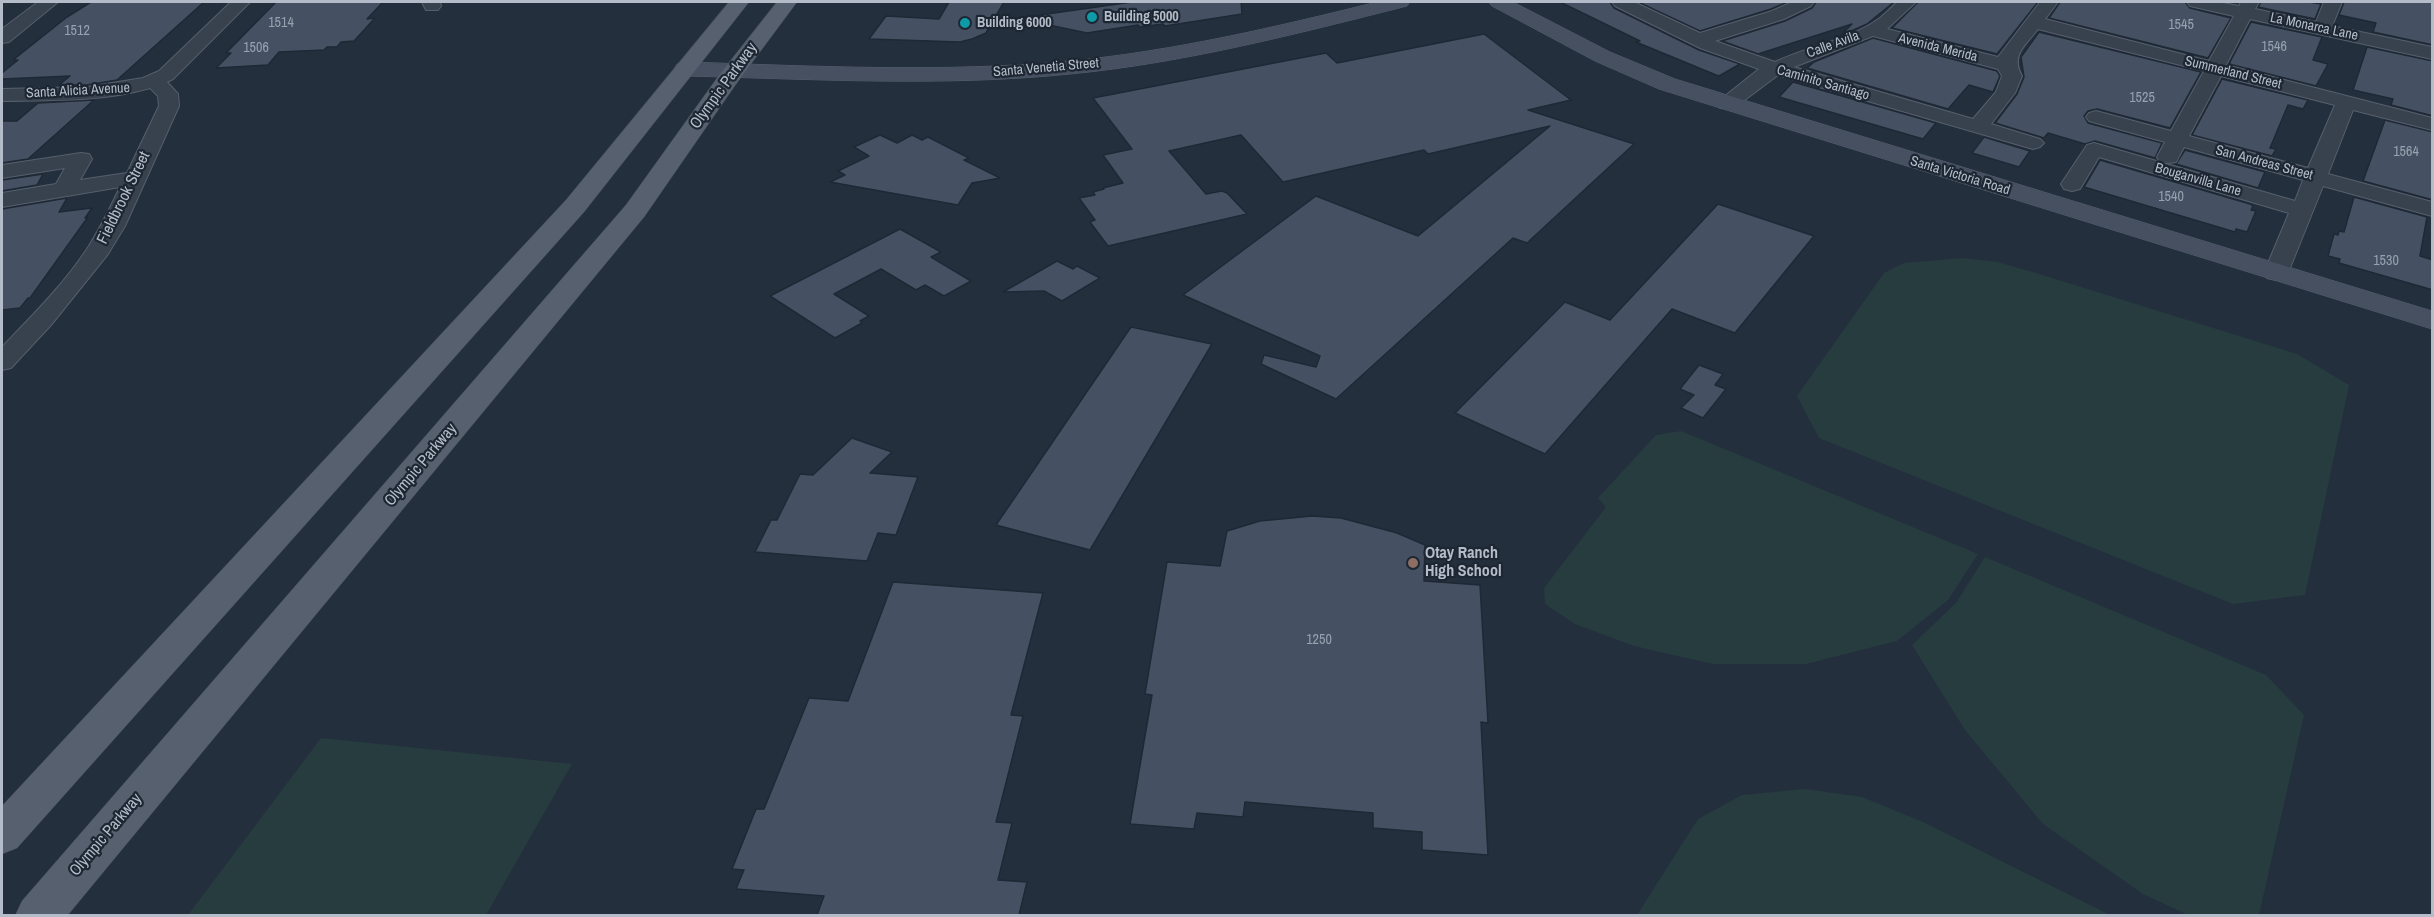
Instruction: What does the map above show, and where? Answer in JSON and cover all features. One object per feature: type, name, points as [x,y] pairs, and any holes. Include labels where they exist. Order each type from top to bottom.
[{"type":"main road","points":[[2,835],[575,206],[739,2]]},
{"type":"main road","name":"Olympic Parkway","points":[[38,915],[635,211],[734,70],[787,2]]},
{"type":"street","points":[[2,38],[49,2]]},
{"type":"street","points":[[155,82],[166,75],[241,2]]},
{"type":"street","name":"Santa Venetia Street","points":[[685,69],[917,75],[1084,66],[1197,51],[1400,2]]},
{"type":"street","name":"Santa Victoria Road","points":[[1499,2],[1572,42],[1626,68],[1727,104],[2433,320]]},
{"type":"street","name":"Caminito Santiago","points":[[1621,2],[1698,40],[1775,69],[2033,143]]},
{"type":"street","points":[[1698,40],[1778,15],[1804,2]]},
{"type":"street","name":"Calle Avila","points":[[1727,104],[1765,74],[1804,55],[1886,22],[1907,2]]},
{"type":"street","points":[[1978,127],[2005,93],[2012,76],[2006,65],[2007,58],[2049,2]]},
{"type":"street","name":"La Monarca Lane","points":[[2196,2],[2247,7],[2322,29],[2433,52]]},
{"type":"street","points":[[2322,29],[2333,2]]},
{"type":"street","points":[[2162,169],[2247,7]]},
{"type":"street","name":"Summerland Street","points":[[2034,22],[2433,124]]},
{"type":"street","name":"Avenida Merida","points":[[1870,30],[2006,65]]},
{"type":"street","name":"Santa Alicia Avenue","points":[[2,95],[122,90],[155,82]]},
{"type":"street","name":"Fieldbrook Street","points":[[2,362],[42,320],[96,254],[113,226],[169,106],[168,94],[155,82]]},
{"type":"street","points":[[2276,273],[2347,102]]},
{"type":"street","name":"San Andreas Street","points":[[2096,117],[2433,209]]},
{"type":"street","name":"Bouganvilla Lane","points":[[2073,184],[2094,149],[2302,210]]},
{"type":"street","points":[[2,171],[81,159],[64,189]]},
{"type":"street","points":[[2,200],[135,178]]},
{"type":"green space","points":[[1963,258],[1997,262],[2036,273],[2297,354],[2349,385],[2305,595],[2233,604],[1819,438],[1797,396],[1884,273],[1904,263]]},
{"type":"green space","points":[[1681,431],[1978,554],[1948,600],[1897,641],[1806,664],[1713,664],[1634,646],[1575,624],[1545,604],[1544,588],[1606,507],[1598,498],[1656,435]]},
{"type":"green space","points":[[1985,557],[2266,675],[2304,715],[2259,915],[2188,915],[2143,894],[2043,824],[1965,730],[1912,645],[1956,603]]},
{"type":"green space","points":[[321,738],[572,764],[486,915],[188,915]]},
{"type":"green space","points":[[1805,789],[1862,797],[1923,822],[2110,915],[1637,915],[1698,819],[1742,795]]},
{"type":"building","points":[[91,2],[204,2],[117,80],[87,85],[59,85],[70,76],[2,79],[2,73],[18,60],[13,60],[67,17]]},
{"type":"building","points":[[276,2],[383,2],[367,19],[375,18],[354,41],[341,42],[337,47],[327,47],[324,50],[279,52],[268,65],[216,68],[231,53],[226,53]]},
{"type":"building","name":"Building 6000","points":[[949,2],[1004,2],[986,33],[972,39],[960,42],[869,39],[886,16],[939,19]]},
{"type":"building","name":"Building 5000","points":[[1132,2],[1241,2],[1242,14],[1165,26],[1163,24],[1140,27],[1138,25],[1087,33],[1025,20],[1026,17]]},
{"type":"building","points":[[1560,2],[1610,2],[1614,8],[1699,50],[1740,64],[1719,76],[1716,75],[1636,42],[1640,41]]},
{"type":"building","points":[[1638,2],[1788,2],[1700,31]]},
{"type":"building","points":[[1816,2],[1894,2],[1867,24],[1840,36],[1852,24],[1758,54],[1722,41],[1785,21],[1812,8]]},
{"type":"building","points":[[1918,2],[2038,2],[1997,54],[1892,28]]},
{"type":"building","points":[[2060,2],[2185,2],[2190,8],[2231,18],[2208,58],[2049,18]]},
{"type":"building","points":[[2261,2],[2321,4],[2315,19],[2258,7]]},
{"type":"building","points":[[2344,2],[2433,2],[2433,45],[2373,32],[2376,23],[2339,15]]},
{"type":"building","points":[[2251,22],[2322,37],[2313,60],[2328,64],[2316,86],[2229,64]]},
{"type":"building","points":[[2039,32],[2201,72],[2170,128],[2097,109],[2088,111],[2084,116],[2088,123],[2162,143],[2155,158],[2095,141],[2085,144],[2048,133],[2044,138],[1995,123],[2017,94],[2024,77],[2021,57]]},
{"type":"building","points":[[1484,34],[1571,100],[1528,110],[1634,144],[1527,243],[1513,238],[1336,399],[1261,364],[1264,355],[1316,367],[1320,356],[1183,295],[1316,196],[1418,236],[1550,126],[1428,154],[1424,150],[1283,182],[1241,135],[1169,151],[1206,194],[1222,191],[1227,193],[1247,214],[1108,246],[1090,222],[1095,220],[1079,198],[1095,195],[1093,192],[1123,183],[1103,155],[1132,149],[1093,98],[1326,53],[1337,63]]},
{"type":"building","points":[[1873,38],[1997,71],[2000,76],[1993,92],[1969,85],[1948,109],[1807,68],[1814,62]]},
{"type":"building","points":[[2367,47],[2433,61],[2433,116],[2391,105],[2393,99],[2353,90]]},
{"type":"building","points":[[2222,79],[2308,100],[2303,109],[2288,105],[2270,148],[2276,149],[2272,156],[2192,135]]},
{"type":"building","points":[[1793,82],[1936,123],[1923,139],[1779,97]]},
{"type":"building","points":[[94,100],[28,159],[2,163],[2,121],[17,121],[38,103]]},
{"type":"building","points":[[2385,120],[2433,132],[2433,200],[2363,181]]},
{"type":"building","points":[[880,135],[897,143],[912,135],[922,140],[928,137],[969,158],[964,160],[1000,178],[972,183],[958,205],[830,182],[845,175],[838,171],[869,156],[854,147]]},
{"type":"building","points":[[1984,137],[2030,151],[2019,167],[1972,153]]},
{"type":"building","points":[[2185,150],[2265,172],[2258,188],[2176,164]]},
{"type":"building","points":[[2100,160],[2250,204],[2253,206],[2251,210],[2256,211],[2247,232],[2236,229],[2235,232],[2084,187]]},
{"type":"building","points":[[43,174],[37,185],[2,191],[2,180]]},
{"type":"building","points":[[2354,197],[2427,217],[2420,256],[2433,260],[2433,290],[2339,263],[2340,259],[2328,256],[2334,234],[2338,235],[2339,231],[2344,232]]},
{"type":"building","points":[[67,198],[59,212],[92,208],[85,218],[88,217],[30,298],[20,308],[2,310],[2,209]]},
{"type":"building","points":[[1718,204],[1814,236],[1735,333],[1672,309],[1545,454],[1455,413],[1565,302],[1610,320]]},
{"type":"building","points":[[900,229],[941,252],[931,257],[971,281],[944,296],[925,285],[916,290],[881,269],[834,294],[869,316],[860,321],[862,323],[835,338],[770,296]]},
{"type":"building","points":[[1057,261],[1073,269],[1077,266],[1100,278],[1062,301],[1044,291],[1003,292]]},
{"type":"building","points":[[1131,327],[1212,344],[1090,550],[996,525]]},
{"type":"building","points":[[1699,365],[1723,374],[1715,385],[1726,389],[1703,418],[1681,408],[1694,395],[1680,389]]},
{"type":"building","points":[[852,438],[892,452],[870,473],[918,477],[896,535],[878,533],[867,561],[755,552],[771,520],[777,520],[800,474],[813,475]]},
{"type":"building","points":[[1312,516],[1341,518],[1397,533],[1425,545],[1424,581],[1480,585],[1488,723],[1481,722],[1488,855],[1422,850],[1422,832],[1373,828],[1373,813],[1245,802],[1243,817],[1197,813],[1194,829],[1130,824],[1152,695],[1145,694],[1167,562],[1220,566],[1227,531],[1260,521]]},
{"type":"building","points":[[893,582],[1043,593],[1011,715],[1023,716],[996,822],[1012,823],[998,880],[1027,882],[1019,915],[817,915],[824,896],[736,889],[744,870],[732,869],[756,809],[764,809],[809,698],[848,701]]},
{"type":"place","name":"Building 5000","points":[[1092,17]]},
{"type":"place","name":"Building 6000","points":[[965,23]]},
{"type":"place","name":"Otay Ranch High School","points":[[1413,563]]}]
